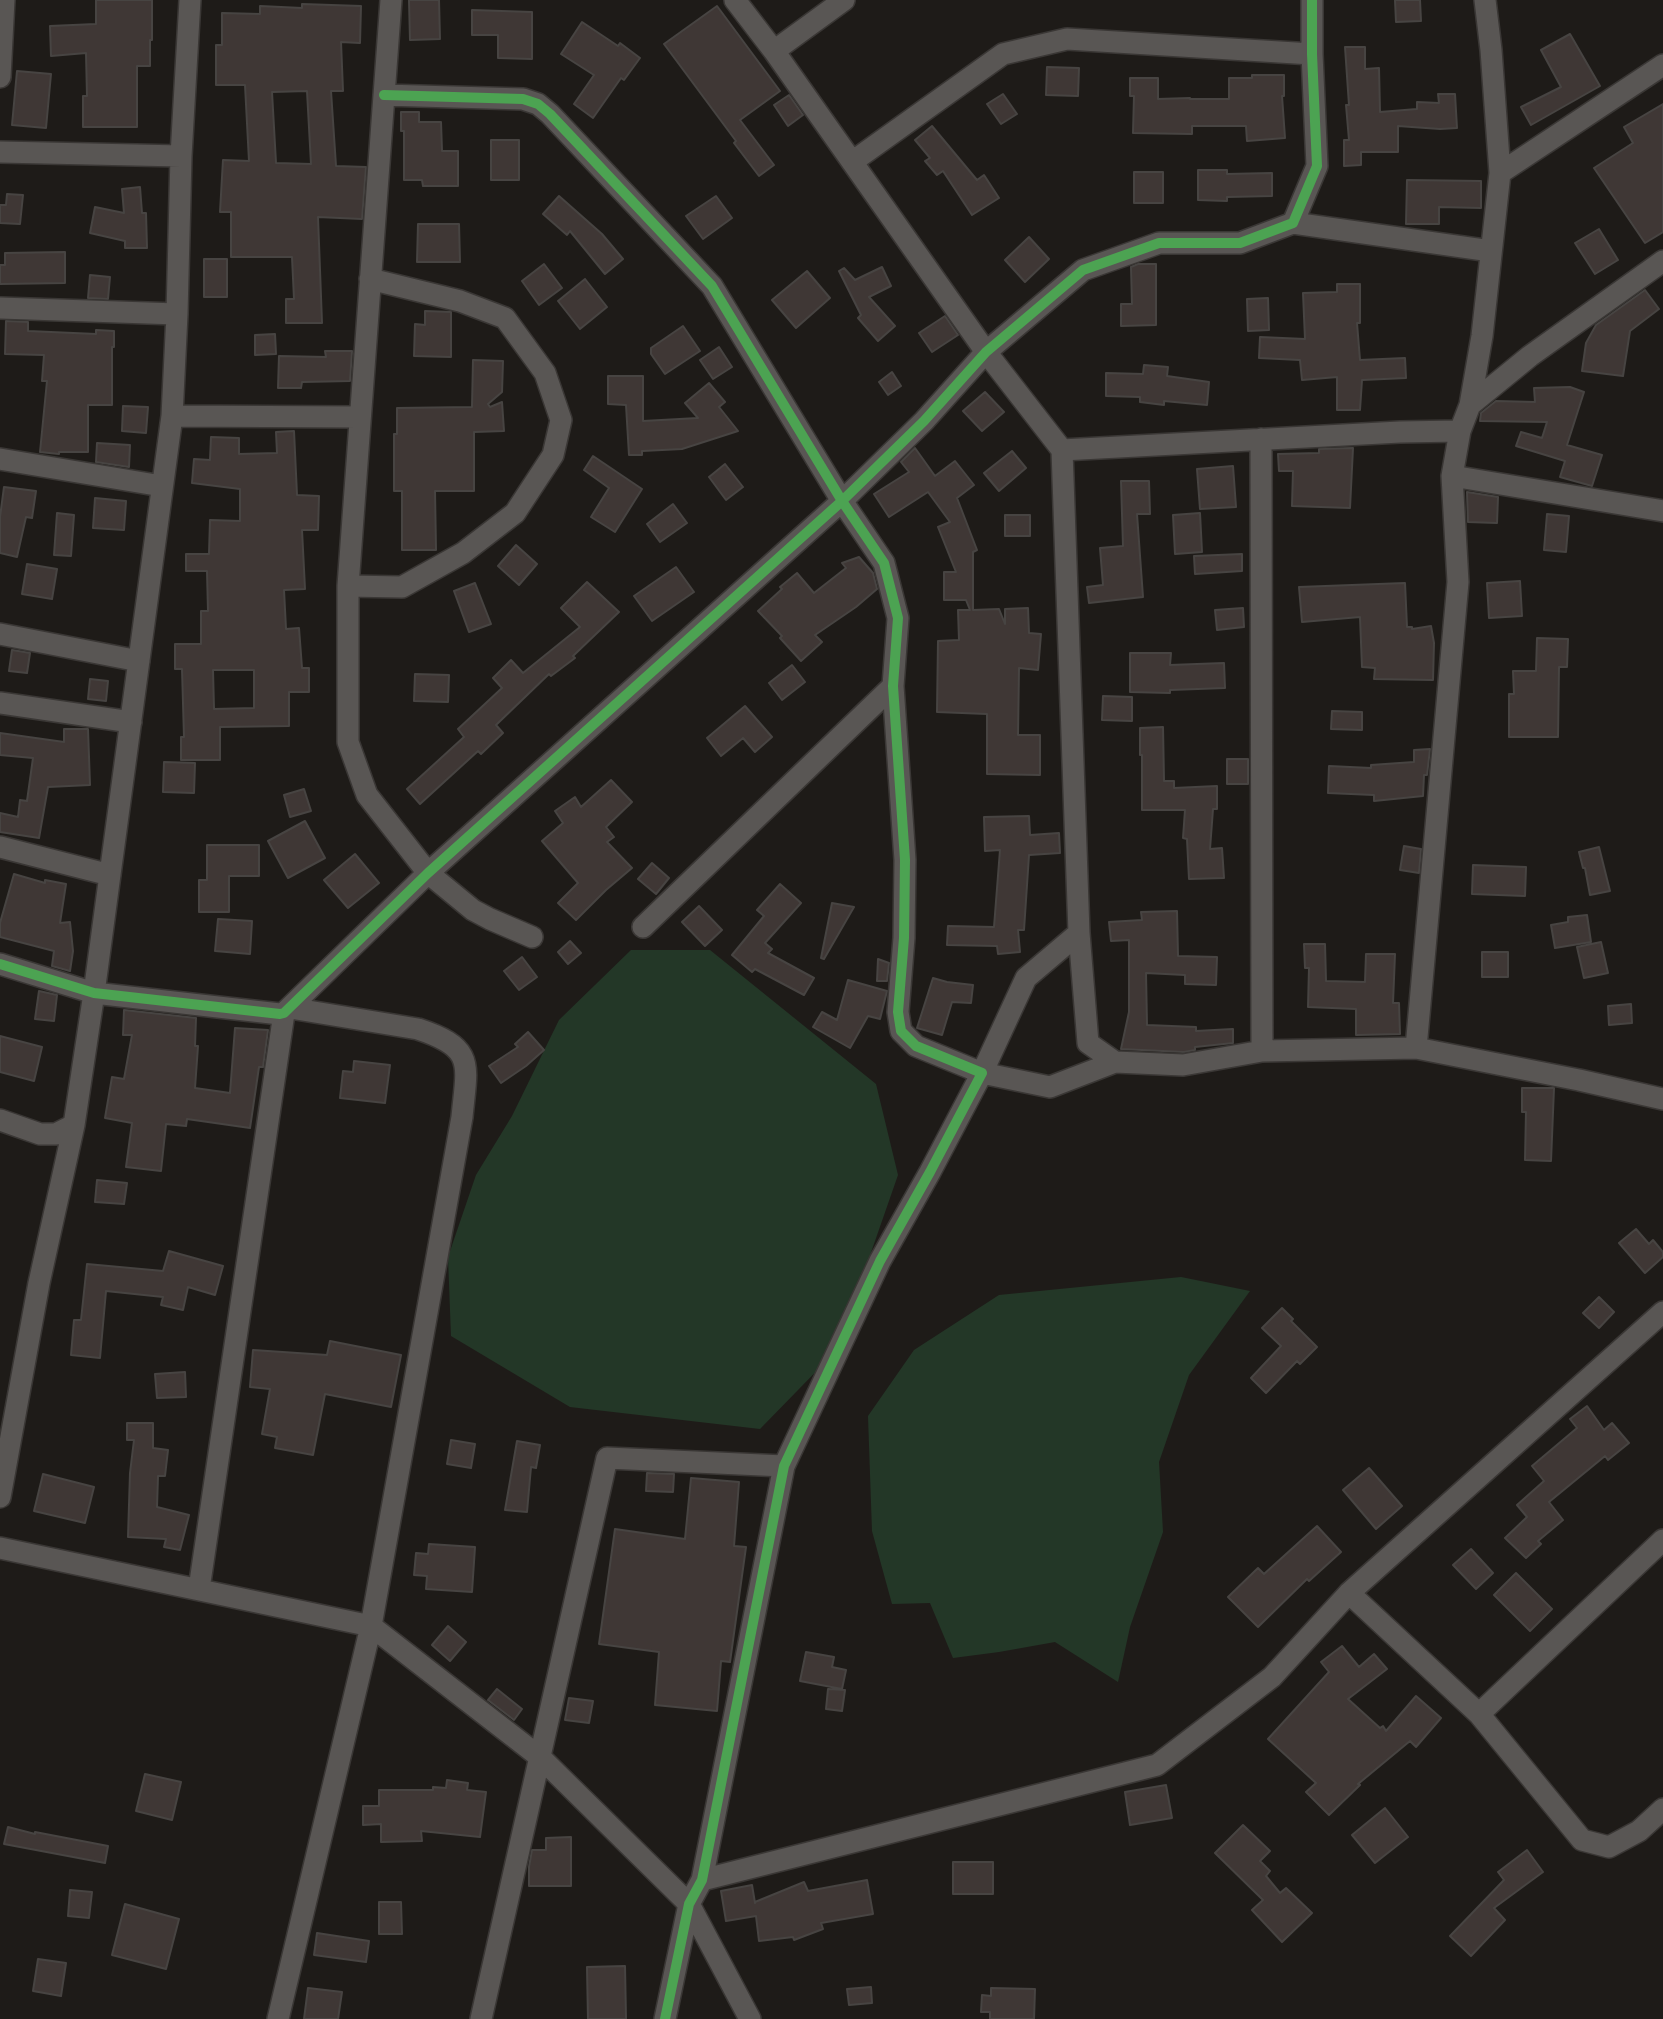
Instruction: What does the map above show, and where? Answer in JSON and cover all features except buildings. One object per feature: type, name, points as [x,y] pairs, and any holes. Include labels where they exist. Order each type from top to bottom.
[{"type":"street","points":[[0,77],[4,0]]},
{"type":"street","points":[[0,1497],[39,1283],[74,1125],[172,416],[181,156],[190,0]]},
{"type":"street","points":[[391,0],[348,586],[348,742],[367,795],[428,873],[473,910],[532,937]]},
{"type":"street","points":[[735,0],[774,51],[986,352],[1062,450],[1079,933],[1088,1043],[1115,1062]]},
{"type":"street","points":[[774,51],[844,0]]},
{"type":"street","points":[[1293,223],[1317,166],[1312,0]]},
{"type":"street","points":[[1416,1048],[1458,582],[1452,476],[1460,432],[1470,405],[1482,336],[1500,173],[1485,0]]},
{"type":"street","points":[[852,162],[1003,54],[1067,40],[1312,54]]},
{"type":"street","points":[[1500,173],[1663,65]]},
{"type":"street","points":[[384,95],[523,99],[538,104],[550,114],[712,286],[842,501],[884,562],[898,618],[893,686],[905,860],[904,938],[898,1012],[901,1031],[916,1046],[982,1073],[1050,1087],[1115,1062],[1183,1065],[1262,1051],[1416,1048],[1663,1099]]},
{"type":"street","points":[[0,152],[181,156]]},
{"type":"street","points":[[0,964],[94,993],[280,1014],[287,1011],[428,873],[842,501],[924,421],[986,352],[1083,270],[1159,243],[1240,243],[1293,223],[1491,251]]},
{"type":"street","points":[[1470,405],[1530,356],[1663,261]]},
{"type":"street","points":[[348,586],[402,587],[463,553],[515,513],[553,455],[561,420],[545,373],[505,318],[460,301],[370,279]]},
{"type":"street","points":[[0,308],[177,314]]},
{"type":"street","points":[[172,416],[360,417]]},
{"type":"street","points":[[1062,450],[1400,432],[1460,432]]},
{"type":"street","points":[[1261,439],[1262,1051]]},
{"type":"street","points":[[0,459],[162,486]]},
{"type":"street","points":[[1452,476],[1663,511]]},
{"type":"street","points":[[0,634],[139,661]]},
{"type":"street","points":[[643,927],[893,686]]},
{"type":"street","points":[[0,703],[131,722]]},
{"type":"street","points":[[0,846],[110,875]]},
{"type":"street","points":[[665,2019],[690,1904],[702,1880],[783,1466],[880,1261],[982,1073],[1026,978],[1079,933]]},
{"type":"street","points":[[199,1589],[287,1011]]},
{"type":"street","points":[[278,2019],[371,1626],[462,1117],[466,1066],[456,1047],[438,1036],[418,1029],[287,1011]]},
{"type":"street","points":[[0,1120],[40,1134],[56,1134],[74,1125]]},
{"type":"street","points":[[702,1880],[1157,1765],[1272,1677],[1349,1593],[1663,1312]]},
{"type":"street","points":[[481,2019],[607,1458],[783,1466]]},
{"type":"street","points":[[1479,1714],[1663,1540]]},
{"type":"street","points":[[0,1548],[371,1626],[541,1758],[690,1904],[750,2019]]},
{"type":"street","points":[[1349,1593],[1479,1714],[1582,1840],[1609,1847],[1639,1831],[1663,1809]]},
{"type":"green space","points":[[631,950],[710,950],[876,1084],[898,1175],[837,1350],[760,1429],[570,1407],[451,1336],[448,1257],[476,1175],[512,1116],[559,1020]]},
{"type":"green space","points":[[1181,1277],[1250,1291],[1189,1375],[1159,1462],[1163,1532],[1130,1627],[1118,1682],[1055,1642],[953,1658],[930,1603],[892,1604],[872,1531],[868,1416],[914,1350],[999,1295]]},
{"type":"cycle path","points":[[0,964],[94,993],[284,1013],[428,873],[842,501],[924,421],[986,352],[1083,270],[1159,243],[1240,243],[1293,223],[1317,166],[1312,0]]},
{"type":"cycle path","points":[[384,95],[523,99],[538,104],[550,114],[712,286],[842,501],[884,563],[898,618],[893,686],[905,860],[904,938],[898,1012],[901,1031],[916,1046],[982,1073],[880,1261],[784,1466],[702,1880],[689,1904],[665,2019]]}]
